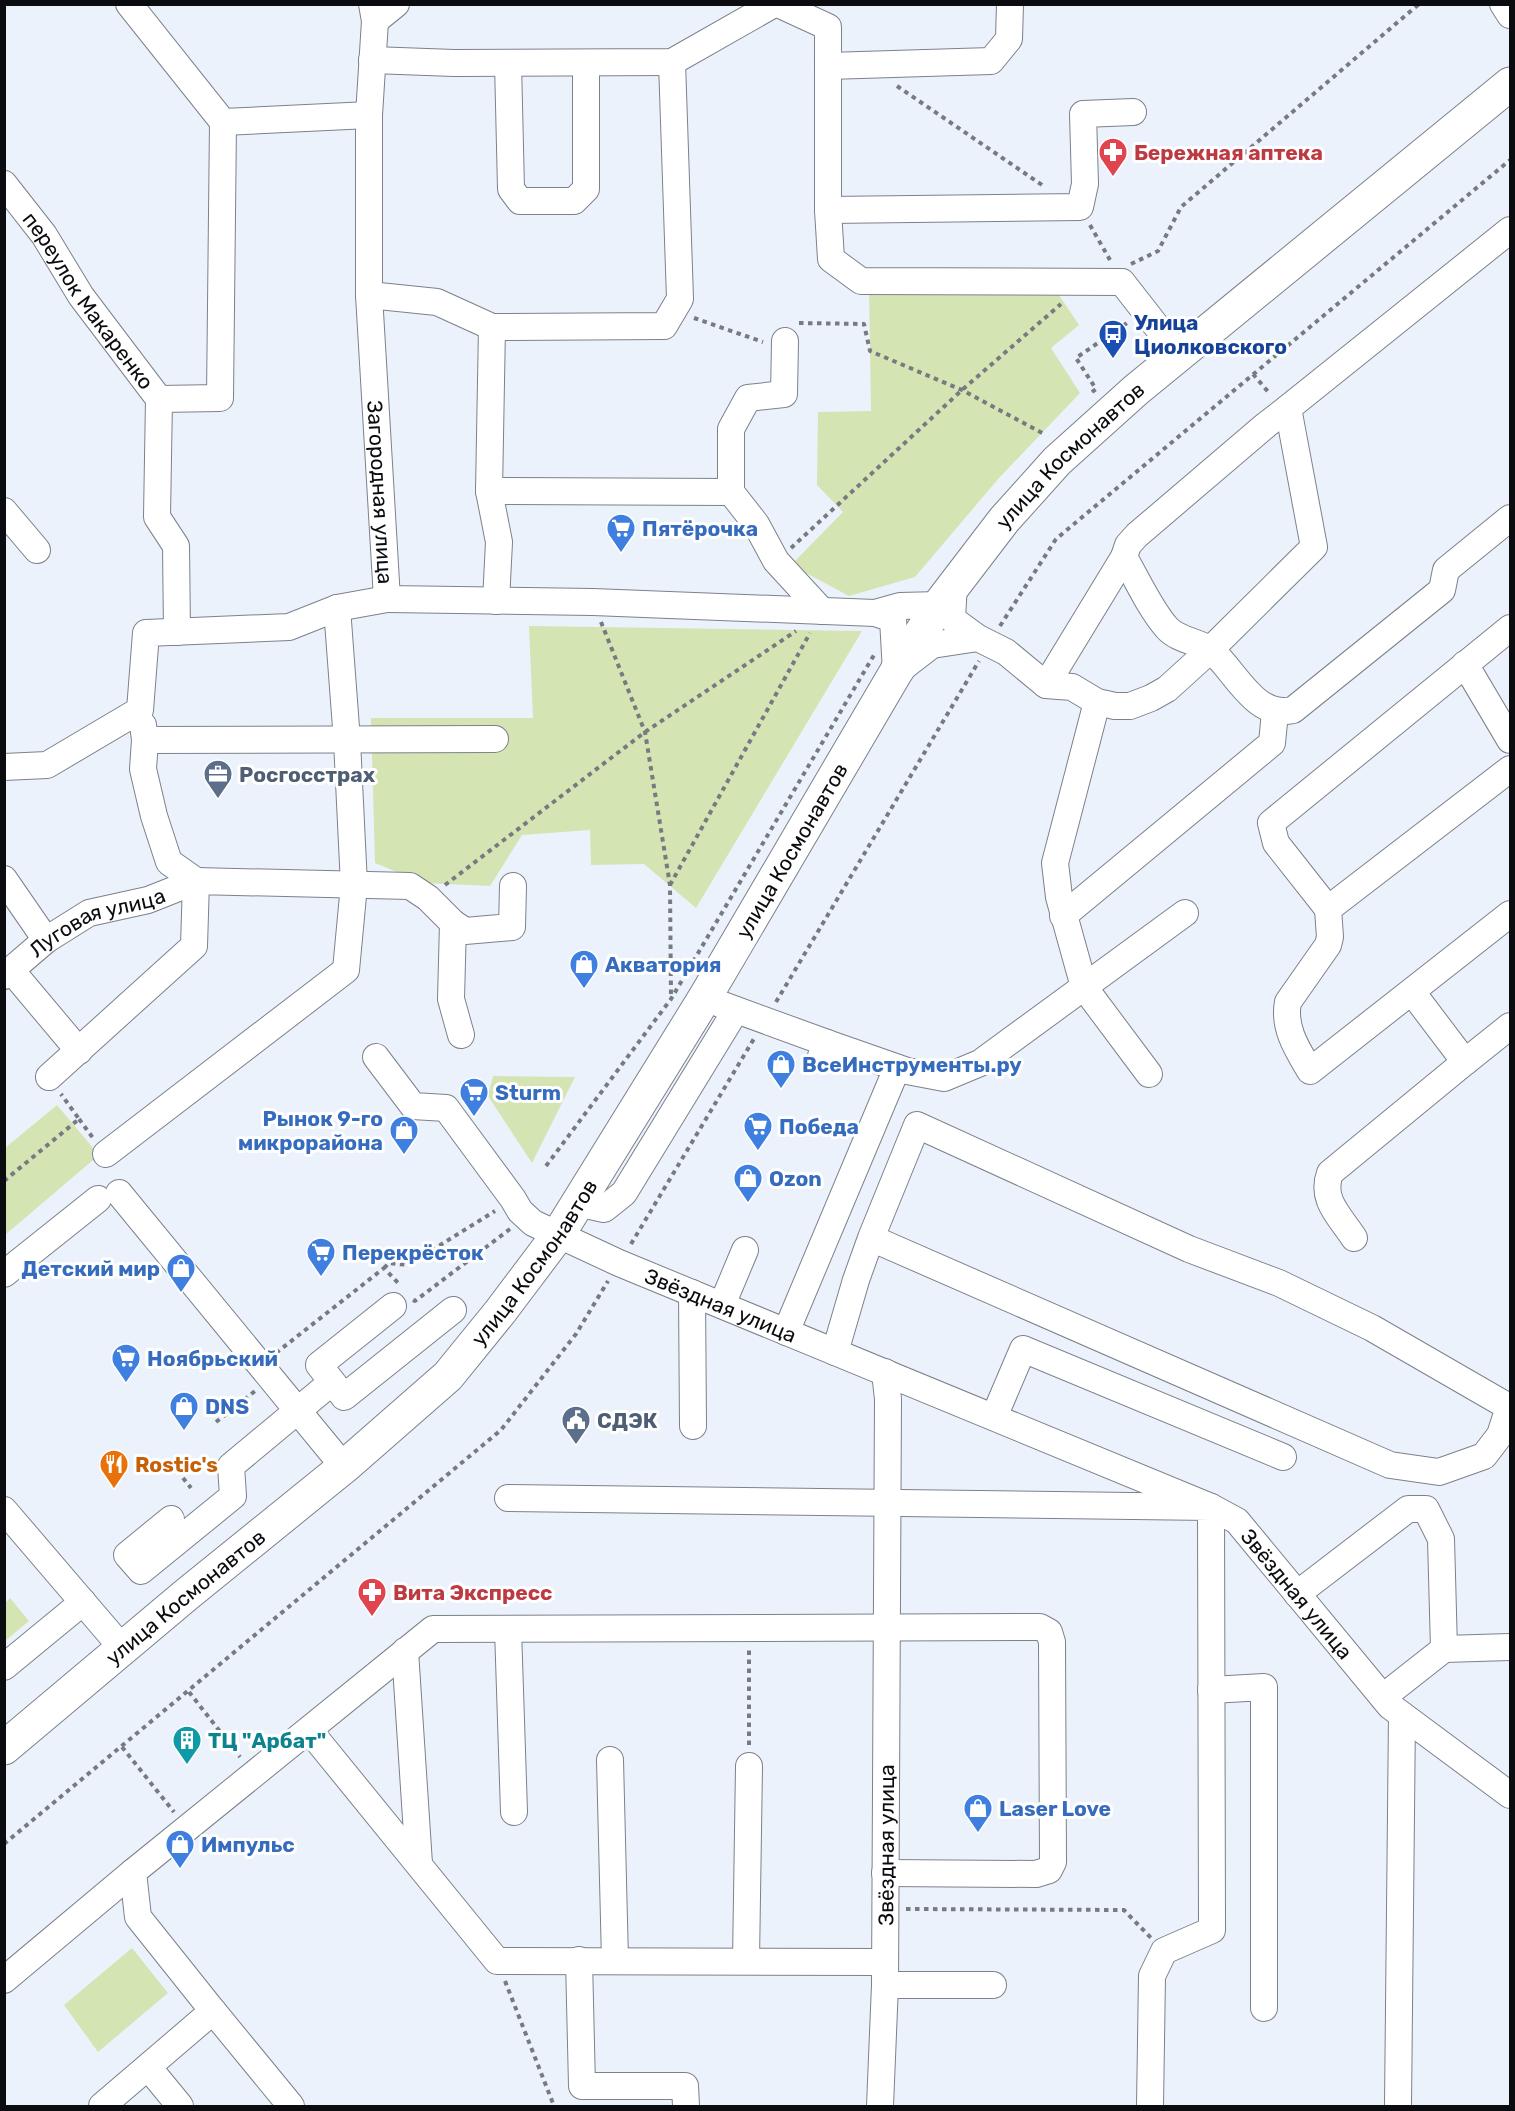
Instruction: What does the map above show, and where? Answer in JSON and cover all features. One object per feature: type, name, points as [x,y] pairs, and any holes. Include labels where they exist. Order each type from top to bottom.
[{"type":"main road","name":"улица Космонавтов","points":[[4,1748],[344,1467],[448,1376],[501,1312],[558,1235],[704,999],[887,659],[946,594],[1004,520],[1057,462],[1136,390],[1510,84]]},
{"type":"street","points":[[129,4],[223,122],[220,398],[159,399]]},
{"type":"street","points":[[374,13],[396,4]]},
{"type":"street","points":[[372,60],[508,63],[672,62],[776,4],[828,27],[828,210],[831,259],[861,281],[1087,282],[1120,277],[1179,355]]},
{"type":"street","points":[[828,66],[991,61],[1009,39],[1010,4]]},
{"type":"street","points":[[1503,4],[1510,15]]},
{"type":"street","name":"Загородная улица","points":[[374,13],[369,115],[369,295],[387,599],[593,602],[821,614],[876,613],[946,594]]},
{"type":"street","points":[[369,295],[437,302],[492,327],[664,326],[680,299],[672,62]]},
{"type":"street","points":[[508,63],[511,189],[520,201],[574,201],[586,189],[586,63]]},
{"type":"street","points":[[828,210],[1080,207],[1085,184],[1083,114],[1133,112]]},
{"type":"street","points":[[223,122],[369,115]]},
{"type":"street","name":"переулок Макаренко","points":[[4,184],[44,235],[81,296],[159,399],[157,517],[176,546],[177,632]]},
{"type":"street","points":[[1046,685],[1124,556],[1128,545],[1137,535],[1266,424],[1510,230]]},
{"type":"street","points":[[492,327],[489,491],[499,542],[496,601]]},
{"type":"street","points":[[785,341],[784,394],[748,398],[731,429],[731,492],[756,524],[776,561],[821,614]]},
{"type":"street","points":[[946,594],[952,619],[978,638],[1006,651],[1046,685],[1072,687],[1097,702],[1115,706],[1130,706],[1151,698],[1167,689],[1210,650],[1314,547],[1288,408]]},
{"type":"street","points":[[489,491],[731,492]]},
{"type":"street","points":[[4,511],[37,550]]},
{"type":"street","points":[[1124,556],[1169,630],[1181,638],[1210,650],[1261,705],[1275,712],[1293,710],[1442,590],[1446,570],[1510,518]]},
{"type":"street","points":[[387,599],[337,609],[289,627],[146,633],[140,710],[145,740],[143,769],[154,816],[169,862],[196,881],[410,886],[428,898],[453,924],[465,931],[512,927],[513,886]]},
{"type":"street","points":[[106,1154],[346,970],[354,885],[347,741],[337,609]]},
{"type":"street","points":[[876,613],[893,619],[887,659],[932,645],[978,638]]},
{"type":"street","points":[[1510,627],[1271,823],[1276,843],[1328,909],[1330,937],[1328,945],[1288,1002],[1286,1011],[1292,1041],[1310,1071],[1510,914]]},
{"type":"street","points":[[1465,664],[1510,740]]},
{"type":"street","points":[[1097,702],[1055,863],[1059,897],[1084,987],[1149,1074]]},
{"type":"street","points":[[4,768],[47,765],[140,710]]},
{"type":"street","points":[[1063,916],[1272,743],[1275,712]]},
{"type":"street","points":[[145,740],[495,739]]},
{"type":"street","points":[[1328,909],[1510,769]]},
{"type":"street","points":[[4,879],[46,940]]},
{"type":"street","points":[[49,1077],[194,946],[196,881]]},
{"type":"street","name":"Луговая улица","points":[[8,973],[46,940],[89,913],[148,900],[196,881]]},
{"type":"street","points":[[704,999],[736,1010],[824,1049],[944,1078],[980,1063],[1185,913]]},
{"type":"street","points":[[453,924],[451,999],[461,1035]]},
{"type":"street","points":[[8,973],[79,1051]]},
{"type":"street","points":[[1412,992],[1465,1062]]},
{"type":"street","points":[[577,1203],[604,1209],[624,1193],[736,1010]]},
{"type":"street","points":[[1354,1238],[1327,1197],[1326,1185],[1330,1173],[1510,1026]]},
{"type":"street","name":"Звёздная улица","points":[[376,1057],[413,1106],[446,1108],[513,1199],[519,1211],[533,1223],[581,1247],[1211,1507],[1237,1521],[1390,1706],[1510,1795]]},
{"type":"street","points":[[786,1332],[897,1068]]},
{"type":"street","points":[[835,1352],[871,1238],[917,1125],[1189,1249],[1279,1283],[1372,1328],[1509,1407],[1500,1435],[1484,1456],[1439,1472],[1390,1465],[871,1238]]},
{"type":"street","points":[[4,1274],[108,1196],[297,1410],[344,1467]]},
{"type":"street","points":[[722,1305],[745,1250]]},
{"type":"street","points":[[692,1293],[693,1426]]},
{"type":"street","points":[[393,1306],[319,1365],[344,1397],[453,1310]]},
{"type":"street","points":[[994,1417],[1023,1349],[1283,1457]]},
{"type":"street","name":"Звёздная улица","points":[[880,2104],[885,1973],[888,1399],[885,1372]]},
{"type":"street","points":[[171,1519],[127,1556],[141,1571],[233,1496],[231,1466],[332,1382]]},
{"type":"street","points":[[508,1498],[1211,1507],[1212,1930],[1164,1951],[1152,1976],[1149,2106]]},
{"type":"street","points":[[1297,1594],[1408,1509],[1426,1509],[1441,1539],[1444,1650]]},
{"type":"street","points":[[4,1510],[123,1648]]},
{"type":"street","points":[[4,1666],[83,1602]]},
{"type":"street","points":[[4,1980],[133,1872],[433,1629],[1040,1627],[1049,1632],[1053,1642],[1053,1862],[1049,1870],[1036,1874],[885,1873]]},
{"type":"street","points":[[508,1629],[514,1812]]},
{"type":"street","points":[[1383,1697],[1444,1650],[1510,1647]]},
{"type":"street","points":[[405,1651],[419,1864]]},
{"type":"street","points":[[1211,1690],[1264,1688],[1264,2008]]},
{"type":"street","points":[[1398,2106],[1402,1716]]},
{"type":"street","points":[[309,1730],[497,1961],[746,1961],[993,1985]]},
{"type":"street","points":[[610,1760],[615,1960]]},
{"type":"street","points":[[746,1961],[749,1767]]},
{"type":"street","points":[[133,1872],[138,1917],[291,2106]]},
{"type":"street","points":[[579,1960],[582,2086],[686,2086],[686,2106]]},
{"type":"street","points":[[102,2106],[213,2011]]},
{"type":"street","points":[[148,2067],[180,2106]]},
{"type":"path","points":[[865,64],[1023,173],[1080,207],[1120,277],[1158,251],[1181,207],[1419,4]]},
{"type":"path","points":[[776,561],[962,390],[1087,282]]},
{"type":"path","points":[[673,311],[775,346],[785,341],[785,323],[864,324],[870,351],[962,390],[1046,435]]},
{"type":"path","points":[[593,602],[645,732],[670,885],[670,999]]},
{"type":"path","points":[[428,898],[645,732],[821,614]]},
{"type":"path","points":[[670,885],[821,614]]},
{"type":"path","points":[[546,1166],[670,999],[887,659]]},
{"type":"path","points":[[4,1181],[79,1119],[49,1077]]},
{"type":"path","points":[[384,1268],[388,1263],[408,1265],[513,1199]]},
{"type":"path","points":[[216,1422],[255,1390]]},
{"type":"path","points":[[183,1478],[190,1488]]},
{"type":"path","points":[[749,1767],[750,1629]]},
{"type":"path","points":[[189,1692],[254,1774]]},
{"type":"path","points":[[122,1747],[188,1828]]},
{"type":"path","points":[[885,1909],[1124,1910],[1164,1951]]},
{"type":"path","points":[[497,1961],[554,2106]]},
{"type":"green space","points":[[869,290],[1057,292],[1079,325],[1051,348],[1080,393],[999,478],[915,577],[849,596],[791,565],[843,512],[817,485],[818,412],[871,411]]},
{"type":"green space","points":[[529,626],[862,631],[696,908],[644,864],[591,865],[590,830],[522,835],[490,886],[424,883],[375,863],[371,718],[533,718]]},
{"type":"green space","points":[[493,1076],[575,1077],[532,1163],[488,1096]]},
{"type":"green space","points":[[57,1105],[99,1155],[5,1235],[5,1148]]},
{"type":"green space","points":[[10,1598],[29,1621],[5,1641],[5,1603]]},
{"type":"green space","points":[[132,1948],[168,1993],[98,2052],[64,2005]]},
{"type":"place","name":"Бережная аптека","points":[[1113,178]]},
{"type":"place","name":"Улица Циолковского","points":[[1113,360]]},
{"type":"place","name":"Пятёрочка","points":[[621,554]]},
{"type":"place","name":"Росгосстрах","points":[[218,800]]},
{"type":"place","name":"Акватория","points":[[584,990]]},
{"type":"place","name":"ВсеИнструменты.ру","points":[[781,1090]]},
{"type":"place","name":"Sturm","points":[[474,1118]]},
{"type":"place","name":"Победа","points":[[758,1152]]},
{"type":"place","name":"Рынок 9-го микрорайона","points":[[404,1156]]},
{"type":"place","name":"Ozon","points":[[748,1204]]},
{"type":"place","name":"Перекрёсток","points":[[321,1278]]},
{"type":"place","name":"Детский мир","points":[[181,1294]]},
{"type":"place","name":"Ноябрьский","points":[[126,1384]]},
{"type":"place","name":"DNS","points":[[184,1432]]},
{"type":"place","name":"СДЭК","points":[[576,1446]]},
{"type":"place","name":"Rostic's","points":[[114,1490]]},
{"type":"place","name":"Вита Экспресс","points":[[372,1618]]},
{"type":"place","name":"ТЦ \"Арбат\"","points":[[187,1766]]},
{"type":"place","name":"Laser Love","points":[[978,1834]]},
{"type":"place","name":"Импульс","points":[[180,1870]]}]
